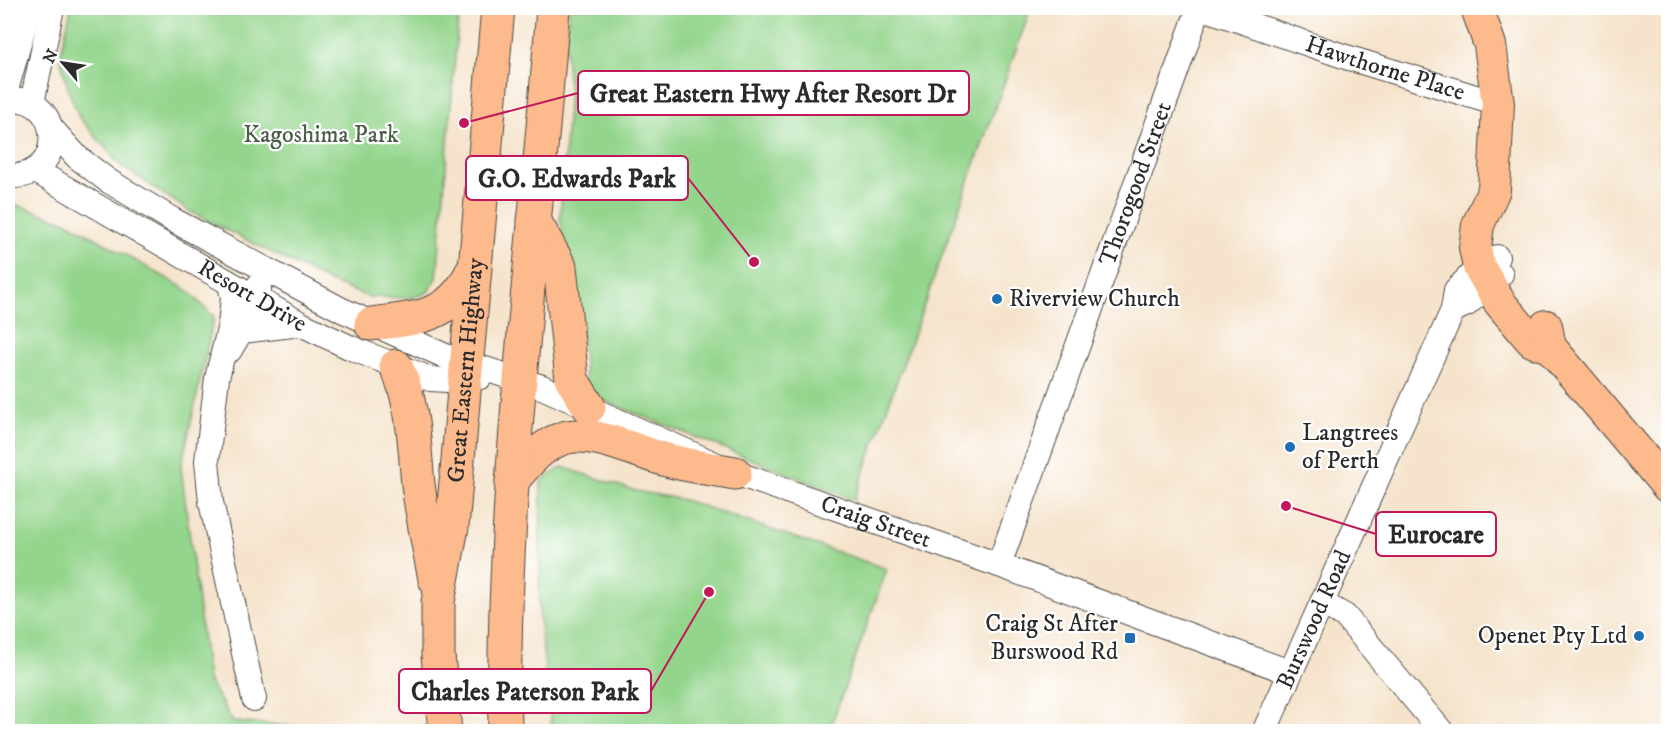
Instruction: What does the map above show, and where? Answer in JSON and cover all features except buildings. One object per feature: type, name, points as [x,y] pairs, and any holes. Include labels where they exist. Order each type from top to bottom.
[{"type":"highway","name":"Great Eastern Highway","points":[[498,8],[475,263],[491,370],[515,434],[505,608],[505,732]]},
{"type":"highway","name":"Great Eastern Highway","points":[[445,732],[438,655],[438,602],[452,527],[491,370],[534,220],[553,8]]},
{"type":"highway","points":[[534,220],[560,267],[572,380],[589,407]]},
{"type":"highway","points":[[371,324],[403,320],[444,308],[467,284],[475,263]]},
{"type":"highway","points":[[396,366],[405,384],[414,427],[418,485],[438,602]]},
{"type":"highway","points":[[512,481],[544,447],[566,437],[580,436],[668,461],[735,474]]},
{"type":"main road","points":[[1477,8],[1490,45],[1498,104],[1491,271],[1532,341],[1550,347],[1668,487]]},
{"type":"street","points":[[8,83],[29,8]]},
{"type":"street","points":[[8,100],[17,99],[32,104],[52,8]]},
{"type":"street","name":"Hawthorne Place","points":[[1201,8],[1346,57],[1498,104]]},
{"type":"street","name":"Thorogood Street","points":[[999,565],[1201,8]]},
{"type":"street","name":"Resort Drive","points":[[32,104],[47,118],[51,128],[77,157],[107,180],[173,220],[371,324],[432,352],[491,370]]},
{"type":"street","points":[[8,176],[25,175],[42,164],[51,147],[51,128]]},
{"type":"street","name":"Resort Drive","points":[[34,170],[302,324],[396,366],[430,379],[491,370]]},
{"type":"street","points":[[254,699],[211,502],[207,461],[217,378],[224,360],[259,300],[258,265]]},
{"type":"street","name":"Burswood Road","points":[[1263,732],[1453,310],[1467,304],[1491,271]]},
{"type":"street","points":[[224,360],[232,307],[230,284]]},
{"type":"street","points":[[242,331],[302,324]]},
{"type":"street","name":"Craig Street","points":[[491,370],[589,407],[735,474],[999,565],[1289,672]]},
{"type":"street","points":[[1322,603],[1345,616],[1442,732]]},
{"type":"green space","name":"Kagoshima Park","points":[[71,8],[459,8],[437,278],[427,293],[411,298],[369,297],[330,282],[189,211],[120,165],[79,117],[68,89],[60,57]]},
{"type":"green space","points":[[569,8],[1031,8],[854,500],[602,400],[586,385],[578,305],[560,220],[569,92],[565,43]]},
{"type":"green space","points":[[8,202],[67,222],[186,289],[214,317],[181,468],[208,680],[233,722],[356,731],[9,731]]},
{"type":"green space","points":[[562,467],[636,491],[684,500],[887,569],[829,731],[552,731],[539,615],[541,481]]},
{"type":"place","name":"Great Eastern Hwy After Resort Dr","points":[[464,123]]},
{"type":"place","name":"G.O. Edwards Park","points":[[754,262]]},
{"type":"place","name":"Riverview Church","points":[[997,299]]},
{"type":"place","name":"Langtrees of Perth","points":[[1290,447]]},
{"type":"place","name":"Eurocare","points":[[1286,506]]},
{"type":"place","name":"Charles Paterson Park","points":[[709,592]]},
{"type":"place","name":"Openet Pty Ltd","points":[[1639,636]]},
{"type":"place","name":"Craig St After Burswood Rd","points":[[1130,638]]}]
